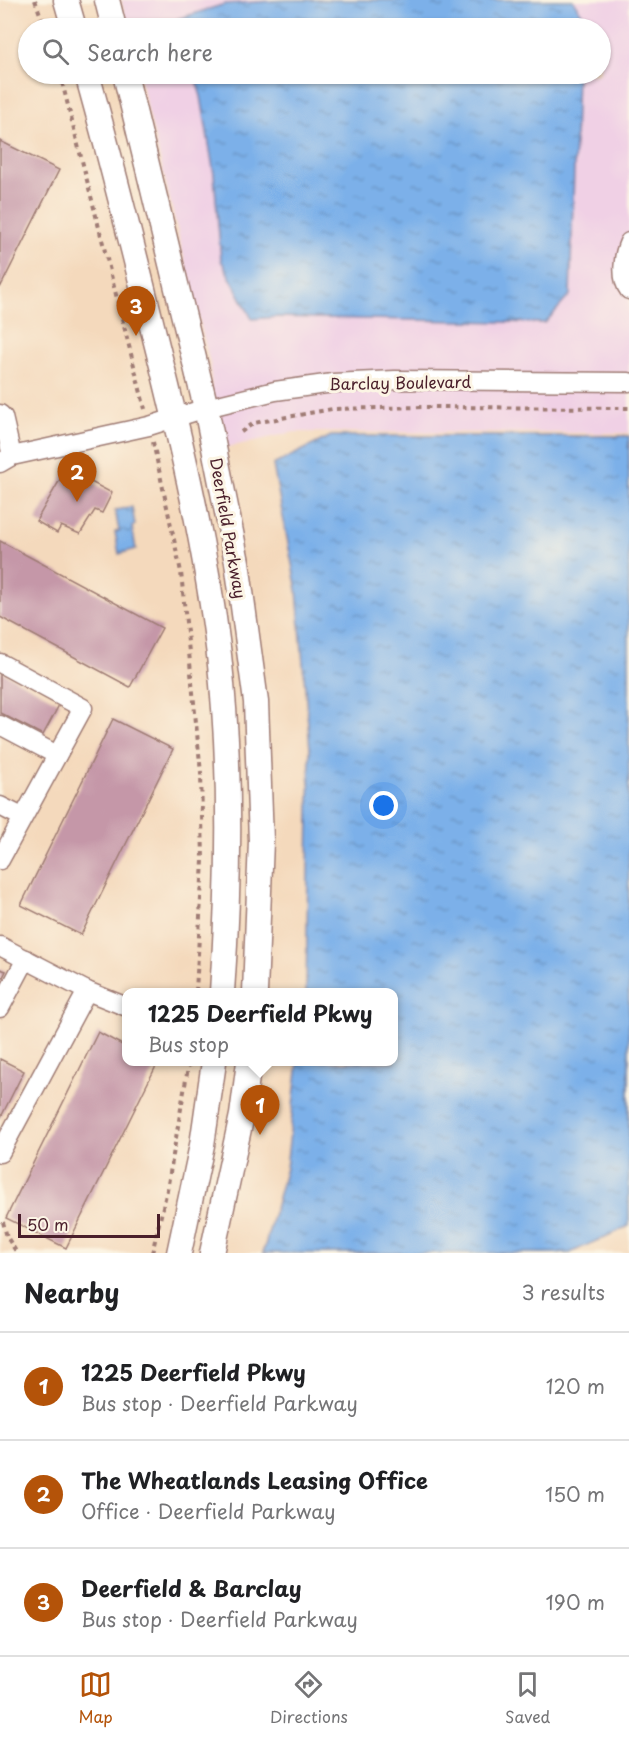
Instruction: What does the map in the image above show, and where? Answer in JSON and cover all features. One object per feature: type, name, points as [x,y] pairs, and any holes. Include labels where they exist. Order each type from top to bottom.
[{"type":"main road","points":[[66,0],[71,18]]},
{"type":"main road","points":[[107,0],[112,18]]},
{"type":"main road","name":"Deerfield Parkway","points":[[90,84],[175,418],[198,527],[219,655],[227,763],[229,858],[222,988]]},
{"type":"main road","name":"Deerfield Parkway","points":[[127,84],[206,408],[237,562],[256,702],[261,841],[255,988]]},
{"type":"main road","points":[[179,1253],[202,1145],[213,1066]]},
{"type":"main road","points":[[213,1253],[242,1115],[248,1066]]},
{"type":"street","points":[[629,242],[625,250],[624,280],[629,290]]},
{"type":"street","name":"Barclay Boulevard","points":[[175,418],[275,391],[333,382],[395,380],[629,382]]},
{"type":"street","points":[[0,414],[3,417],[6,459],[175,418]]},
{"type":"street","points":[[0,663],[84,708],[0,860]]},
{"type":"street","points":[[0,725],[57,755]]},
{"type":"street","points":[[0,806],[22,817]]},
{"type":"street","points":[[0,945],[87,991],[122,1005]]},
{"type":"street","points":[[0,1008],[26,959]]},
{"type":"street","points":[[0,1153],[87,991]]},
{"type":"path","points":[[35,0],[41,18]]},
{"type":"path","points":[[63,84],[149,426],[181,572],[201,773],[203,860],[196,988]]},
{"type":"path","points":[[241,432],[254,423],[332,409],[629,408]]},
{"type":"path","points":[[152,1253],[167,1190],[188,1066]]},
{"type":"path","points":[[3,1222],[7,1237],[17,1253]]},
{"type":"shaded area","points":[[121,0],[629,0],[629,433],[294,432],[215,450],[210,364],[141,84],[611,84],[611,18],[126,18]]},
{"type":"water","points":[[288,0],[573,0],[582,14],[582,18],[180,18],[225,4]]},
{"type":"water","points":[[197,84],[577,84],[570,295],[545,323],[277,317],[252,319],[221,260],[214,174]]},
{"type":"water","points":[[331,436],[629,436],[629,1226],[570,1253],[263,1253],[286,1168],[298,1066],[398,1066],[398,988],[306,988],[310,749],[297,590],[273,465]]},
{"type":"water","points":[[132,507],[135,525],[132,527],[136,549],[119,554],[115,532],[119,531],[115,510]]},
{"type":"building","points":[[0,141],[59,170],[0,288]]},
{"type":"building","points":[[75,467],[92,478],[89,481],[112,493],[102,513],[95,510],[80,534],[61,526],[57,533],[36,521],[65,471],[71,473]]},
{"type":"building","points":[[0,541],[162,628],[130,687],[0,617]]},
{"type":"building","points":[[0,671],[60,703],[43,735],[0,713]]},
{"type":"building","points":[[113,719],[173,749],[81,935],[21,905]]},
{"type":"building","points":[[0,969],[6,971],[0,983]]},
{"type":"building","points":[[98,1032],[122,1045],[122,1066],[156,1066],[66,1248],[6,1218]]},
{"type":"building","points":[[0,1059],[24,1071],[0,1119]]},
{"type":"place","name":"Deerfield & Barclay","points":[[136,336]]},
{"type":"place","name":"The Wheatlands Leasing Office","points":[[77,502]]},
{"type":"place","name":"1225 Deerfield Pkwy","points":[[260,1135]]}]
